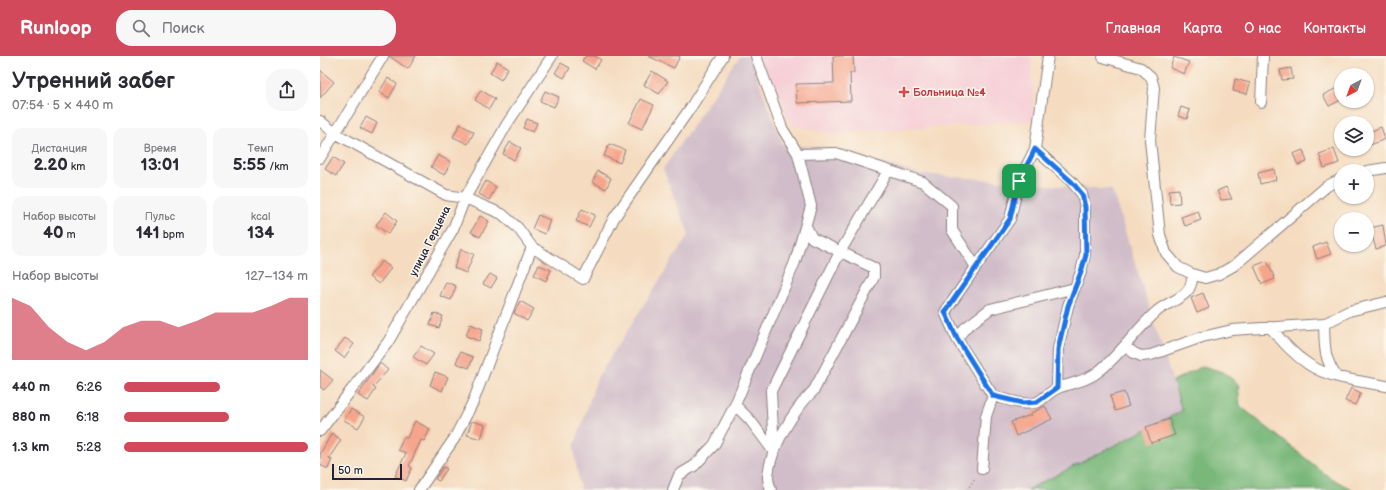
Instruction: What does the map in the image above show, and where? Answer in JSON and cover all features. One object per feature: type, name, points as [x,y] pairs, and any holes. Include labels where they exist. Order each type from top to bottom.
[{"type":"street","points":[[320,158],[383,56]]},
{"type":"street","name":"улица Герцена","points":[[320,431],[388,342],[453,228],[465,198],[507,124],[552,56]]},
{"type":"street","points":[[320,121],[335,133],[446,195],[465,198],[502,214],[518,228],[532,247],[583,279],[614,218],[691,108],[723,56]]},
{"type":"street","points":[[673,490],[679,475],[694,466],[714,445],[735,405],[795,262],[811,206],[798,154],[782,128],[756,56]]},
{"type":"street","points":[[1048,56],[1035,149],[1019,181],[1010,219],[945,312],[957,338],[993,396],[1023,403],[1037,402],[1057,388],[1084,381],[1097,373],[1125,346],[1154,313],[1188,291],[1192,283],[1192,274]]},
{"type":"street","points":[[1103,56],[1141,68],[1151,77],[1154,88],[1150,140],[1160,235],[1166,252],[1178,267],[1192,274],[1205,278],[1219,274],[1235,265],[1327,186],[1334,182]]},
{"type":"street","points":[[1261,102],[1263,56]]},
{"type":"street","points":[[1035,149],[1072,182],[1082,194],[1085,207],[1086,255],[1068,306],[1058,349],[1057,388]]},
{"type":"street","points":[[798,154],[836,153],[923,182],[952,206],[952,230],[976,267]]},
{"type":"street","points":[[1374,170],[1386,168]]},
{"type":"street","points":[[771,490],[768,479],[774,452],[771,391],[840,252],[888,170]]},
{"type":"street","points":[[774,452],[802,402],[814,390],[874,277],[874,268],[812,238],[806,226]]},
{"type":"street","points":[[419,490],[454,439],[473,402],[532,247]]},
{"type":"street","points":[[957,338],[965,328],[990,308],[1074,288]]},
{"type":"street","points":[[1125,346],[1141,356],[1151,355],[1202,337],[1232,330],[1324,324],[1349,311],[1386,302]]},
{"type":"street","points":[[1324,324],[1327,363],[1336,376]]},
{"type":"street","points":[[1270,327],[1288,347],[1309,365],[1336,376],[1386,386]]},
{"type":"street","points":[[982,469],[986,416],[993,396]]},
{"type":"street","points":[[735,405],[750,420],[774,452]]},
{"type":"path","points":[[967,490],[982,469]]},
{"type":"shaded area","points":[[740,56],[749,56],[783,145],[830,148],[919,174],[1112,190],[1182,411],[1027,490],[580,490],[574,448],[597,378],[689,234],[663,169]]},
{"type":"shaded area","name":"Больница №4","points":[[759,56],[1031,56],[1035,120],[831,134],[791,124],[760,65]]},
{"type":"green space","points":[[1203,366],[1223,372],[1238,384],[1240,406],[1329,477],[1353,490],[1027,490],[1182,411],[1173,381]]},
{"type":"building","points":[[389,56],[416,56],[408,69]]},
{"type":"building","points":[[586,56],[595,56],[601,60],[595,69],[582,61]]},
{"type":"building","points":[[648,56],[680,56],[674,68]]},
{"type":"building","points":[[833,56],[853,56],[854,73],[850,73],[851,101],[797,103],[796,84],[834,83]]},
{"type":"building","points":[[1174,57],[1189,62],[1184,74],[1170,68]]},
{"type":"building","points":[[497,61],[508,68],[501,80],[490,73]]},
{"type":"building","points":[[561,63],[570,68],[564,78],[555,73]]},
{"type":"building","points":[[1291,68],[1293,79],[1282,80],[1280,70]]},
{"type":"building","points":[[320,70],[334,82],[320,98]]},
{"type":"building","points":[[652,71],[668,81],[659,94],[644,85]]},
{"type":"building","points":[[388,78],[397,84],[389,98],[379,92]]},
{"type":"building","points":[[1235,79],[1250,83],[1247,94],[1233,91]]},
{"type":"building","points":[[481,90],[495,99],[489,109],[475,100]]},
{"type":"building","points":[[1334,90],[1334,104],[1329,106],[1323,95]]},
{"type":"building","points":[[545,91],[559,97],[554,107],[540,101]]},
{"type":"building","points":[[641,99],[654,105],[642,129],[629,123]]},
{"type":"building","points":[[1181,107],[1190,110],[1187,119],[1178,116]]},
{"type":"building","points":[[366,117],[377,123],[372,134],[360,128]]},
{"type":"building","points":[[527,119],[537,123],[533,132],[523,128]]},
{"type":"building","points":[[460,124],[474,132],[468,144],[453,137]]},
{"type":"building","points":[[1381,127],[1385,139],[1374,143],[1374,130]]},
{"type":"building","points":[[510,142],[521,148],[514,160],[503,154]]},
{"type":"building","points":[[609,144],[625,150],[620,163],[604,156]]},
{"type":"building","points":[[1334,149],[1334,156],[1336,156],[1339,163],[1324,168],[1319,154]]},
{"type":"building","points":[[1303,150],[1307,162],[1298,165],[1293,154]]},
{"type":"building","points":[[438,155],[451,162],[444,175],[431,167]]},
{"type":"building","points":[[333,157],[344,164],[336,176],[325,169]]},
{"type":"building","points":[[1274,169],[1276,180],[1260,184],[1258,173]]},
{"type":"building","points":[[598,171],[611,178],[606,189],[592,182]]},
{"type":"building","points":[[486,181],[496,187],[489,200],[479,194]]},
{"type":"building","points":[[1226,187],[1232,199],[1221,200],[1217,191]]},
{"type":"building","points":[[1179,189],[1180,203],[1170,204],[1169,190]]},
{"type":"building","points":[[582,209],[595,215],[589,227],[576,221]]},
{"type":"building","points":[[1198,211],[1201,220],[1185,226],[1181,217]]},
{"type":"building","points":[[386,212],[397,221],[388,234],[376,225]]},
{"type":"building","points":[[538,215],[550,220],[545,234],[532,229]]},
{"type":"building","points":[[480,216],[489,221],[480,237],[471,232]]},
{"type":"building","points":[[1383,225],[1386,246],[1376,249],[1374,242],[1374,227]]},
{"type":"building","points":[[1326,242],[1331,254],[1317,259],[1313,247]]},
{"type":"building","points":[[461,249],[474,254],[466,273],[454,268]]},
{"type":"building","points":[[382,261],[391,268],[379,284],[369,277]]},
{"type":"building","points":[[1267,261],[1275,279],[1262,284],[1254,266]]},
{"type":"building","points":[[539,265],[551,270],[546,281],[534,275]]},
{"type":"building","points":[[490,274],[497,278],[491,288],[483,284]]},
{"type":"building","points":[[446,282],[456,286],[451,300],[440,296]]},
{"type":"building","points":[[1203,293],[1209,308],[1197,313],[1191,298]]},
{"type":"building","points":[[520,301],[534,309],[527,321],[514,313]]},
{"type":"building","points":[[434,313],[443,316],[439,328],[430,325]]},
{"type":"building","points":[[470,324],[483,329],[479,341],[466,336]]},
{"type":"building","points":[[345,338],[354,344],[344,358],[335,351]]},
{"type":"building","points":[[421,346],[434,354],[426,365],[413,357]]},
{"type":"building","points":[[460,352],[473,357],[469,368],[456,363]]},
{"type":"building","points":[[380,363],[388,370],[373,387],[376,389],[368,401],[358,395]]},
{"type":"building","points":[[320,370],[333,380],[324,390],[320,387]]},
{"type":"building","points":[[435,372],[448,377],[442,391],[430,385]]},
{"type":"building","points":[[1351,388],[1361,393],[1355,405],[1345,401]]},
{"type":"building","points":[[1124,392],[1129,406],[1115,411],[1110,396]]},
{"type":"building","points":[[1045,406],[1052,419],[1016,436],[1011,422],[1031,415],[1030,414]]},
{"type":"building","points":[[351,409],[365,417],[358,428],[344,420]]},
{"type":"building","points":[[1169,419],[1175,435],[1151,443],[1146,427]]},
{"type":"building","points":[[415,421],[430,429],[424,441],[421,440],[409,466],[412,468],[406,481],[395,476],[406,453],[398,450],[404,437],[407,438]]},
{"type":"building","points":[[472,421],[485,425],[481,439],[467,435]]},
{"type":"building","points":[[332,433],[341,440],[329,458],[332,459],[328,469],[320,465],[320,454]]},
{"type":"building","points":[[443,467],[447,469],[439,481],[435,479]]},
{"type":"place","name":"Больница №4","points":[[904,92]]},
{"type":"route","points":[[1035,149],[1072,182],[1082,194],[1085,207],[1086,255],[1068,306],[1058,349],[1056,367],[1057,388],[1037,402],[1023,403],[993,396],[957,338],[945,312],[1010,219],[1019,181],[1035,149]]}]
